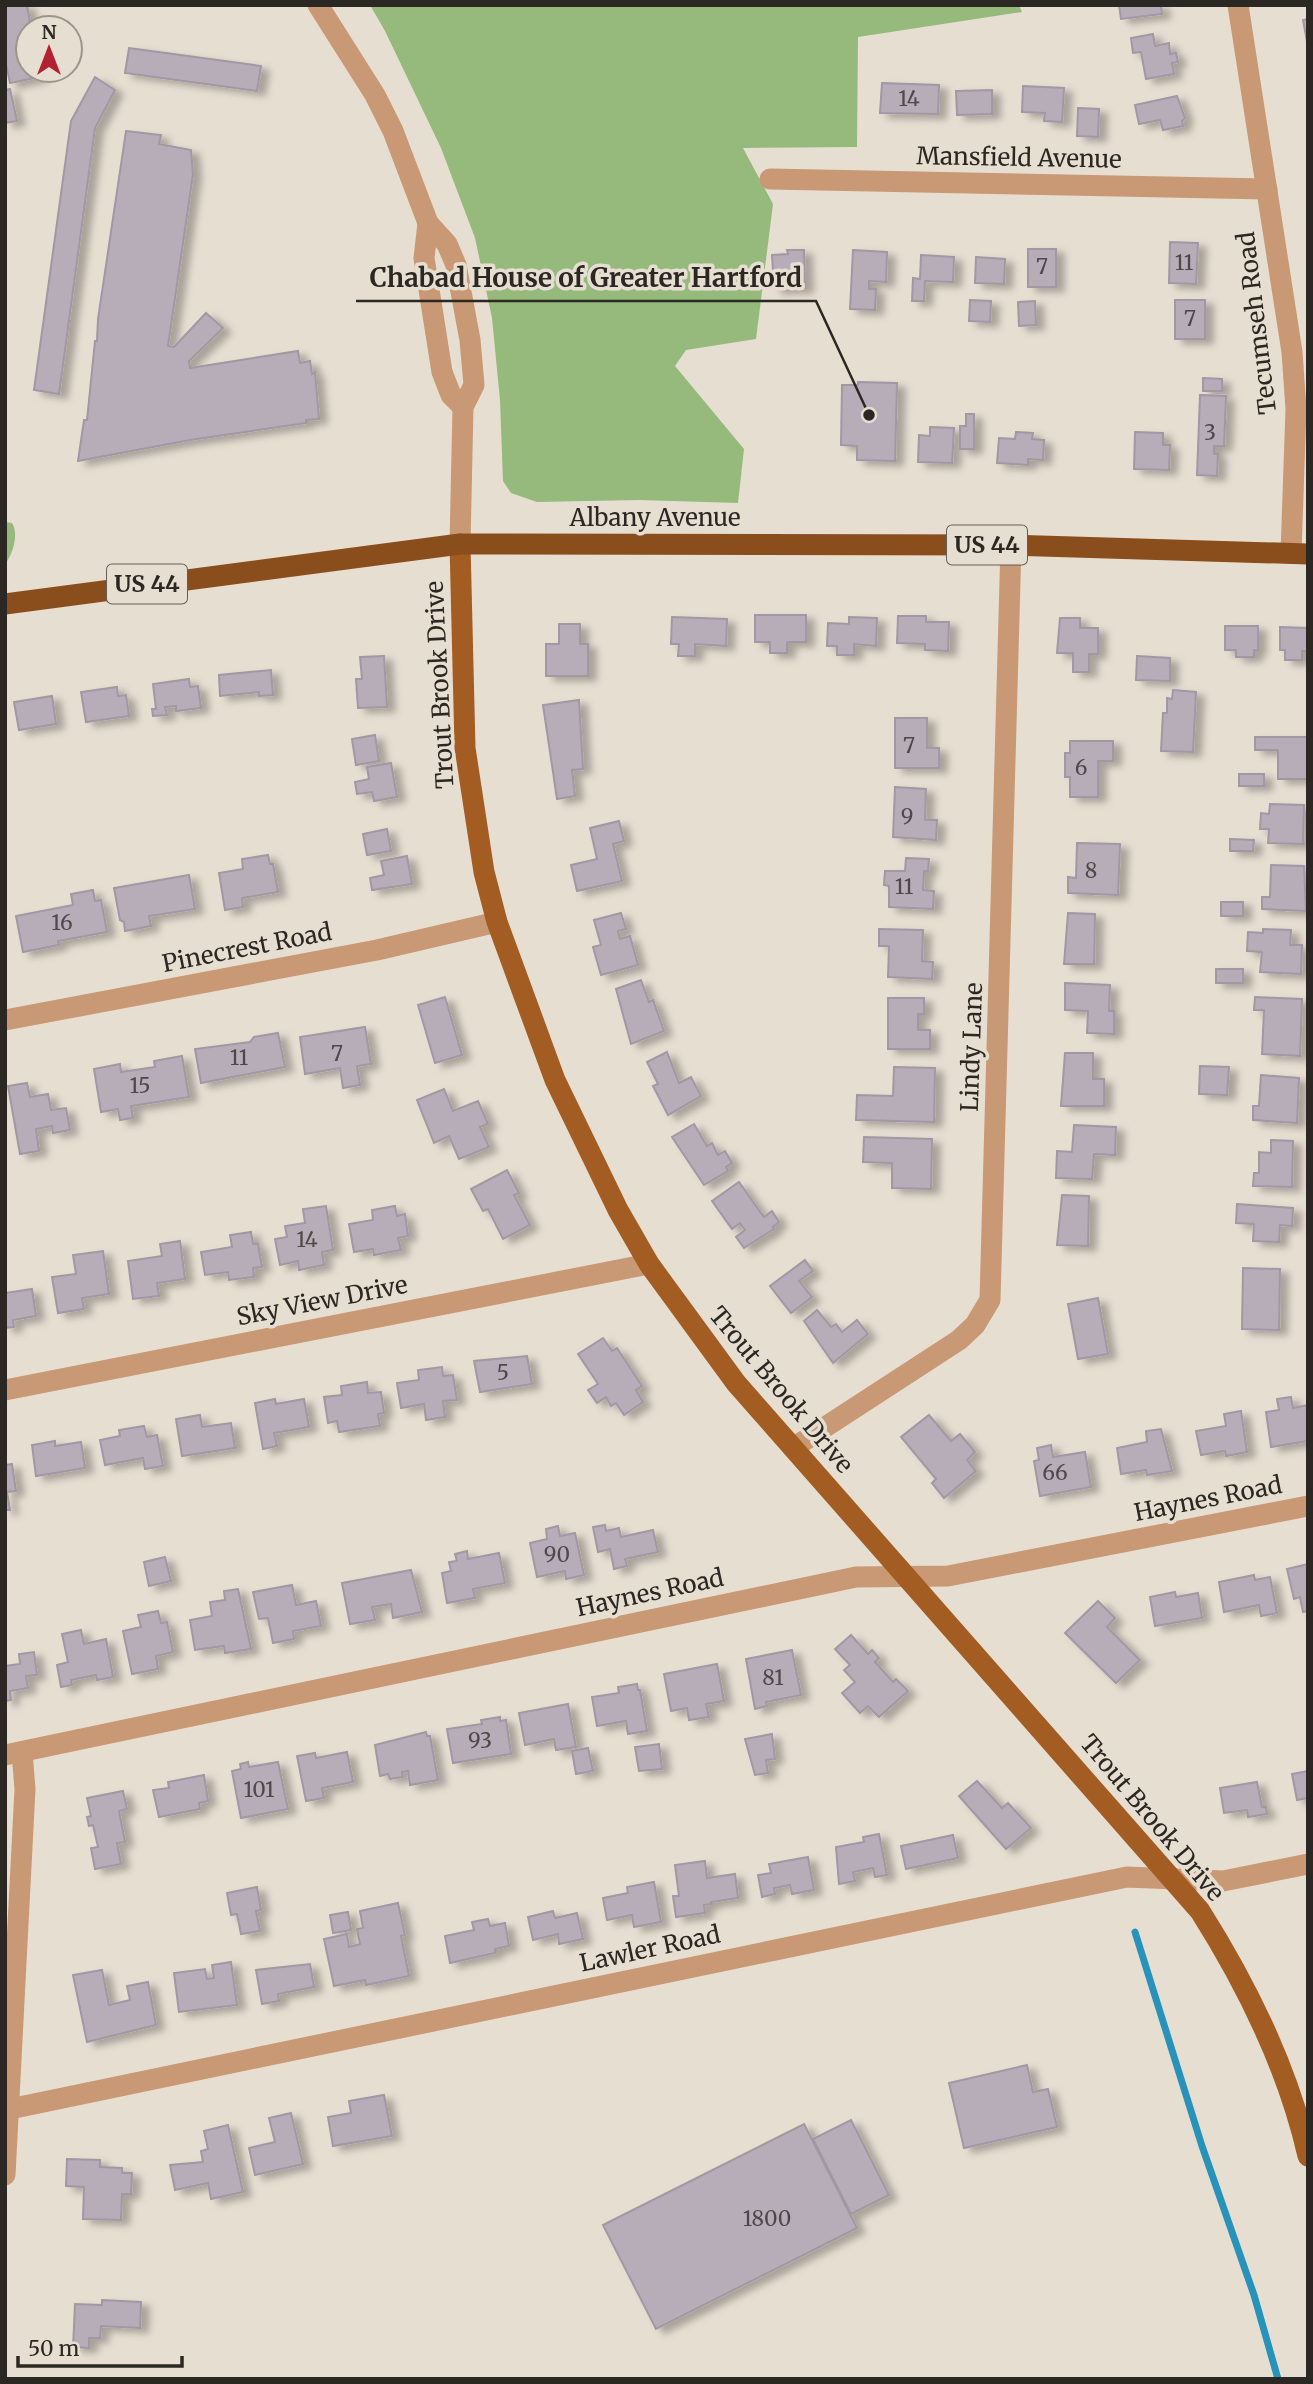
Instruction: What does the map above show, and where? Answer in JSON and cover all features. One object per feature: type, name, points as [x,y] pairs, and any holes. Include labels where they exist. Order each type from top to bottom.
[{"type":"highway","name":"Albany Avenue","points":[[5,604],[460,544],[1012,545],[1299,553]]},
{"type":"main road","name":"Trout Brook Drive","points":[[460,544],[465,748],[484,872],[497,922],[555,1080],[590,1154],[649,1264],[736,1383],[1171,1877],[1207,1922],[1255,2005],[1301,2125],[1308,2156]]},
{"type":"street","points":[[318,5],[387,120],[428,223],[451,253],[464,301],[474,385],[463,407],[460,544]]},
{"type":"street","name":"Tecumseh Road","points":[[1238,5],[1292,352],[1299,553]]},
{"type":"street","name":"Mansfield Avenue","points":[[770,179],[1267,189]]},
{"type":"street","points":[[428,223],[424,258],[442,372],[451,395],[463,407]]},
{"type":"street","name":"Lindy Lane","points":[[793,1448],[959,1340],[985,1313],[990,1300],[1012,545]]},
{"type":"street","name":"Pinecrest Road","points":[[5,1020],[377,950],[497,922]]},
{"type":"street","name":"Sky View Drive","points":[[5,1390],[649,1264]]},
{"type":"street","name":"Haynes Road","points":[[13,1754],[856,1577],[948,1576],[1308,1506]]},
{"type":"street","points":[[5,2175],[25,1789],[13,1754]]},
{"type":"street","name":"Lawler Road","points":[[7,2110],[1127,1877],[1223,1881],[1308,1864]]},
{"type":"green space","points":[[370,5],[1019,5],[1022,12],[858,37],[857,147],[743,148],[773,204],[756,339],[686,350],[675,366],[744,449],[738,503],[639,500],[537,502],[511,493],[503,481],[500,400],[492,318],[475,238],[441,148]]},
{"type":"green space","points":[[5,522],[12,523],[15,538],[13,550],[5,564]]},
{"type":"building","points":[[5,5],[27,5],[29,14],[14,14],[14,82],[10,83],[5,59]]},
{"type":"building","points":[[1119,5],[1161,5],[1162,14],[1121,19]]},
{"type":"building","points":[[1308,19],[1308,47],[1303,20]]},
{"type":"building","points":[[1153,34],[1155,46],[1169,43],[1170,54],[1176,53],[1178,62],[1172,63],[1174,74],[1146,79],[1141,52],[1133,53],[1131,38]]},
{"type":"building","points":[[129,48],[261,66],[257,91],[125,73]]},
{"type":"building","points":[[95,77],[115,90],[95,128],[59,394],[34,390],[71,121]]},
{"type":"building","points":[[882,83],[939,85],[938,114],[880,113]]},
{"type":"building","points":[[1023,86],[1064,88],[1062,122],[1044,121],[1045,113],[1022,112]]},
{"type":"building","points":[[10,89],[17,121],[5,123],[5,90]]},
{"type":"building","points":[[992,90],[992,114],[957,115],[956,91]]},
{"type":"building","points":[[1177,96],[1185,118],[1182,121],[1183,126],[1163,130],[1160,120],[1139,124],[1135,105]]},
{"type":"building","points":[[1078,108],[1099,109],[1098,137],[1077,136]]},
{"type":"building","points":[[126,131],[161,135],[159,144],[191,150],[193,174],[168,346],[174,347],[206,313],[223,328],[189,361],[190,368],[298,351],[300,363],[310,361],[312,374],[315,372],[319,419],[78,461],[84,420],[87,420],[95,341]]},
{"type":"building","points":[[1170,242],[1198,243],[1196,284],[1169,283]]},
{"type":"building","points":[[1028,249],[1056,249],[1056,287],[1028,287]]},
{"type":"building","points":[[787,250],[804,250],[805,288],[774,289],[772,255],[788,254]]},
{"type":"building","points":[[853,250],[887,252],[886,282],[869,281],[869,289],[876,289],[875,310],[850,309]]},
{"type":"building","points":[[921,255],[954,257],[953,282],[925,281],[924,301],[912,301],[913,278],[920,279]]},
{"type":"building","points":[[976,257],[1005,259],[1004,284],[975,283]]},
{"type":"building","points":[[970,300],[991,301],[990,322],[969,321]]},
{"type":"building","points":[[1175,300],[1205,300],[1205,339],[1175,339]]},
{"type":"building","points":[[1035,301],[1036,325],[1019,326],[1018,302]]},
{"type":"building","points":[[1203,378],[1222,379],[1222,391],[1203,391]]},
{"type":"building","points":[[858,382],[897,383],[895,461],[857,460],[857,446],[841,445],[842,385],[858,385]]},
{"type":"building","points":[[1200,395],[1226,396],[1224,446],[1214,446],[1214,454],[1218,454],[1217,476],[1197,475]]},
{"type":"building","points":[[966,414],[974,414],[974,449],[960,449],[960,426],[966,426]]},
{"type":"building","points":[[930,427],[954,428],[952,463],[918,462],[919,435],[930,436]]},
{"type":"building","points":[[1016,432],[1033,433],[1032,439],[1044,440],[1043,460],[1028,459],[1028,465],[997,463],[999,438],[1015,439]]},
{"type":"building","points":[[1135,432],[1163,433],[1163,445],[1170,445],[1169,470],[1134,469]]},
{"type":"building","points":[[755,615],[806,615],[806,642],[787,642],[787,653],[770,653],[770,642],[755,642]]},
{"type":"building","points":[[898,616],[926,616],[926,622],[949,622],[948,651],[925,650],[925,644],[897,643]]},
{"type":"building","points":[[672,617],[727,619],[726,646],[695,644],[695,656],[678,656],[679,644],[671,644]]},
{"type":"building","points":[[849,617],[877,618],[876,646],[854,644],[854,655],[837,655],[837,646],[827,646],[828,623],[849,624]]},
{"type":"building","points":[[1060,618],[1080,618],[1080,628],[1098,628],[1098,654],[1089,654],[1089,672],[1073,672],[1073,653],[1057,653]]},
{"type":"building","points":[[559,624],[580,624],[580,644],[588,644],[588,676],[546,676],[546,644],[559,644]]},
{"type":"building","points":[[1225,626],[1258,626],[1258,650],[1254,650],[1254,657],[1236,657],[1236,650],[1225,650]]},
{"type":"building","points":[[1280,627],[1308,628],[1308,651],[1302,651],[1302,660],[1285,660],[1285,650],[1280,650]]},
{"type":"building","points":[[384,656],[387,707],[358,708],[356,679],[362,679],[360,657]]},
{"type":"building","points":[[1137,656],[1170,658],[1170,681],[1136,680]]},
{"type":"building","points":[[271,670],[273,695],[259,696],[259,692],[220,696],[219,675]]},
{"type":"building","points":[[189,679],[190,687],[198,686],[201,708],[176,711],[176,706],[165,707],[167,715],[153,716],[152,709],[156,709],[153,684]]},
{"type":"building","points":[[117,687],[118,696],[126,695],[129,716],[86,722],[81,692]]},
{"type":"building","points":[[1173,690],[1196,692],[1193,752],[1161,751],[1163,713],[1167,713],[1167,698],[1172,699]]},
{"type":"building","points":[[52,696],[56,724],[19,730],[14,702]]},
{"type":"building","points":[[579,700],[583,769],[572,770],[575,796],[557,799],[543,705]]},
{"type":"building","points":[[895,718],[927,718],[927,748],[939,748],[939,768],[895,768]]},
{"type":"building","points":[[375,735],[379,761],[356,765],[352,739]]},
{"type":"building","points":[[1255,737],[1307,737],[1307,779],[1278,779],[1278,750],[1255,750]]},
{"type":"building","points":[[1070,741],[1113,741],[1113,761],[1098,761],[1098,797],[1070,797],[1070,777],[1065,777],[1065,753],[1070,753]]},
{"type":"building","points":[[391,763],[397,797],[374,801],[372,792],[357,794],[355,782],[369,779],[367,767]]},
{"type":"building","points":[[1239,774],[1264,774],[1264,786],[1239,786]]},
{"type":"building","points":[[895,787],[926,789],[925,820],[937,820],[936,840],[893,837]]},
{"type":"building","points":[[1270,804],[1304,805],[1303,844],[1268,843],[1269,829],[1260,829],[1261,813],[1269,814]]},
{"type":"building","points":[[619,821],[624,841],[613,844],[622,881],[577,891],[571,865],[597,859],[590,828]]},
{"type":"building","points":[[387,829],[391,851],[367,855],[363,834]]},
{"type":"building","points":[[1230,839],[1254,840],[1253,851],[1230,851]]},
{"type":"building","points":[[1077,843],[1120,844],[1118,895],[1068,893],[1068,877],[1076,878]]},
{"type":"building","points":[[268,855],[270,864],[273,864],[278,892],[242,898],[243,907],[225,910],[219,873],[243,869],[242,859]]},
{"type":"building","points":[[407,856],[412,884],[372,890],[370,878],[384,875],[381,861]]},
{"type":"building","points":[[906,858],[929,859],[928,871],[924,871],[923,890],[934,891],[933,909],[889,907],[889,886],[884,885],[885,871],[905,871]]},
{"type":"building","points":[[1271,865],[1304,866],[1306,911],[1262,909],[1262,897],[1270,897]]},
{"type":"building","points":[[189,875],[195,909],[149,916],[151,926],[125,931],[124,922],[120,920],[114,888]]},
{"type":"building","points":[[93,890],[95,901],[101,900],[107,932],[58,941],[59,945],[23,952],[16,916],[73,905],[71,894]]},
{"type":"building","points":[[1221,902],[1243,902],[1243,916],[1221,916]]},
{"type":"building","points":[[621,913],[626,929],[618,931],[620,939],[630,936],[638,965],[601,975],[593,947],[601,945],[594,920]]},
{"type":"building","points":[[1068,913],[1095,914],[1094,964],[1064,964]]},
{"type":"building","points":[[879,929],[923,930],[922,961],[933,962],[932,979],[888,977],[889,946],[879,946]]},
{"type":"building","points":[[1263,929],[1291,930],[1290,945],[1302,945],[1301,974],[1260,972],[1262,952],[1247,951],[1248,932],[1263,933]]},
{"type":"building","points":[[1216,969],[1243,969],[1243,983],[1216,983]]},
{"type":"building","points":[[641,980],[649,1002],[653,1000],[664,1031],[631,1044],[616,989]]},
{"type":"building","points":[[1065,983],[1110,985],[1109,1011],[1114,1011],[1114,1034],[1087,1033],[1088,1011],[1065,1010]]},
{"type":"building","points":[[445,997],[462,1055],[435,1063],[418,1005]]},
{"type":"building","points":[[1255,997],[1302,999],[1300,1056],[1262,1054],[1264,1010],[1254,1010]]},
{"type":"building","points":[[888,998],[924,998],[924,1014],[918,1014],[918,1030],[930,1030],[930,1049],[888,1049]]},
{"type":"building","points":[[365,1027],[371,1064],[357,1066],[360,1085],[343,1088],[340,1068],[305,1074],[300,1037]]},
{"type":"building","points":[[278,1033],[285,1067],[201,1083],[195,1049],[250,1042],[254,1037]]},
{"type":"building","points":[[667,1052],[679,1083],[691,1077],[701,1096],[668,1115],[653,1086],[658,1084],[647,1062]]},
{"type":"building","points":[[1065,1053],[1093,1053],[1093,1079],[1104,1079],[1104,1106],[1061,1106]]},
{"type":"building","points":[[182,1056],[189,1097],[131,1106],[133,1118],[120,1120],[118,1109],[101,1112],[94,1069],[120,1064],[121,1072],[155,1067],[154,1061]]},
{"type":"building","points":[[1200,1066],[1229,1067],[1227,1095],[1199,1094]]},
{"type":"building","points":[[894,1067],[935,1068],[934,1122],[856,1120],[857,1095],[893,1096]]},
{"type":"building","points":[[1261,1075],[1299,1078],[1297,1123],[1253,1120],[1253,1106],[1259,1106]]},
{"type":"building","points":[[27,1083],[30,1097],[48,1094],[51,1110],[66,1108],[70,1130],[53,1133],[52,1126],[36,1129],[39,1151],[20,1154],[8,1086]]},
{"type":"building","points":[[444,1089],[453,1111],[478,1101],[488,1124],[480,1127],[489,1147],[459,1159],[449,1136],[434,1143],[417,1100]]},
{"type":"building","points":[[694,1124],[707,1146],[712,1143],[718,1155],[725,1151],[732,1163],[726,1167],[728,1171],[704,1185],[672,1137]]},
{"type":"building","points":[[1074,1125],[1116,1127],[1115,1155],[1094,1154],[1092,1179],[1056,1178],[1057,1151],[1072,1152]]},
{"type":"building","points":[[864,1137],[932,1139],[931,1189],[892,1188],[892,1163],[863,1162]]},
{"type":"building","points":[[1271,1140],[1293,1141],[1292,1187],[1253,1186],[1254,1173],[1259,1173],[1259,1152],[1271,1153]]},
{"type":"building","points":[[507,1170],[519,1193],[514,1195],[530,1225],[503,1239],[488,1209],[483,1211],[471,1189]]},
{"type":"building","points":[[739,1182],[764,1217],[772,1211],[779,1222],[774,1229],[744,1248],[736,1237],[745,1230],[740,1223],[732,1229],[712,1201]]},
{"type":"building","points":[[1062,1195],[1089,1196],[1088,1246],[1057,1245]]},
{"type":"building","points":[[1237,1204],[1293,1208],[1292,1226],[1280,1225],[1279,1242],[1253,1241],[1254,1224],[1236,1223]]},
{"type":"building","points":[[326,1206],[333,1250],[322,1252],[324,1265],[299,1270],[298,1261],[280,1265],[275,1239],[287,1237],[285,1226],[305,1223],[303,1209]]},
{"type":"building","points":[[395,1206],[397,1216],[405,1214],[408,1236],[398,1238],[401,1250],[374,1255],[373,1249],[354,1252],[349,1224],[373,1220],[372,1210]]},
{"type":"building","points":[[251,1232],[253,1244],[258,1244],[262,1267],[253,1268],[254,1277],[229,1280],[228,1272],[205,1275],[201,1252],[232,1247],[230,1235]]},
{"type":"building","points":[[180,1241],[185,1279],[157,1283],[159,1296],[133,1299],[128,1261],[162,1256],[160,1244]]},
{"type":"building","points":[[103,1251],[109,1294],[82,1298],[84,1309],[58,1313],[52,1277],[76,1274],[73,1255]]},
{"type":"building","points":[[805,1260],[813,1271],[799,1281],[812,1297],[791,1313],[770,1286]]},
{"type":"building","points":[[1243,1268],[1280,1269],[1279,1330],[1242,1329]]},
{"type":"building","points":[[32,1289],[36,1316],[13,1320],[14,1327],[5,1328],[5,1293]]},
{"type":"building","points":[[1098,1298],[1108,1354],[1078,1359],[1068,1304]]},
{"type":"building","points":[[817,1310],[831,1327],[836,1324],[842,1332],[857,1320],[868,1334],[833,1363],[804,1321]]},
{"type":"building","points":[[603,1338],[612,1351],[617,1348],[642,1386],[636,1390],[643,1402],[624,1415],[616,1403],[611,1406],[606,1397],[597,1403],[588,1390],[598,1384],[578,1354]]},
{"type":"building","points":[[527,1356],[532,1384],[480,1392],[474,1361]]},
{"type":"building","points":[[442,1367],[443,1376],[453,1375],[457,1400],[443,1401],[445,1417],[426,1420],[424,1404],[401,1408],[397,1383],[419,1380],[418,1370]]},
{"type":"building","points":[[367,1382],[368,1393],[381,1392],[384,1413],[378,1414],[380,1426],[339,1432],[337,1421],[328,1423],[324,1397],[342,1395],[341,1386]]},
{"type":"building","points":[[1291,1397],[1293,1408],[1308,1405],[1308,1441],[1271,1447],[1266,1412],[1279,1410],[1277,1399]]},
{"type":"building","points":[[275,1399],[276,1404],[304,1399],[309,1427],[274,1433],[277,1446],[263,1449],[255,1403]]},
{"type":"building","points":[[1241,1411],[1247,1452],[1226,1456],[1225,1451],[1201,1455],[1196,1431],[1226,1426],[1224,1414]]},
{"type":"building","points":[[200,1415],[202,1427],[231,1423],[235,1448],[182,1456],[176,1419]]},
{"type":"building","points":[[929,1415],[951,1441],[960,1434],[975,1452],[967,1460],[976,1471],[944,1498],[932,1483],[936,1479],[901,1437]]},
{"type":"building","points":[[144,1426],[147,1437],[157,1435],[163,1466],[145,1469],[143,1458],[105,1465],[100,1440],[120,1436],[119,1430]]},
{"type":"building","points":[[1161,1429],[1172,1471],[1147,1475],[1146,1470],[1121,1474],[1117,1448],[1147,1442],[1146,1431]]},
{"type":"building","points":[[55,1441],[55,1446],[81,1442],[85,1468],[36,1476],[32,1445]]},
{"type":"building","points":[[1051,1445],[1053,1457],[1085,1452],[1091,1487],[1040,1496],[1034,1461],[1039,1460],[1037,1448]]},
{"type":"building","points":[[12,1464],[16,1491],[7,1492],[10,1510],[5,1510],[5,1465]]},
{"type":"building","points":[[605,1525],[606,1531],[619,1528],[621,1537],[653,1530],[658,1552],[625,1559],[627,1566],[614,1569],[610,1549],[598,1552],[593,1527]]},
{"type":"building","points":[[558,1526],[560,1536],[575,1533],[584,1575],[566,1579],[565,1571],[537,1577],[530,1543],[547,1539],[546,1529]]},
{"type":"building","points":[[467,1551],[468,1559],[499,1553],[505,1583],[473,1589],[475,1598],[447,1603],[442,1573],[451,1571],[449,1562],[457,1561],[455,1554]]},
{"type":"building","points":[[165,1557],[171,1581],[149,1586],[144,1562]]},
{"type":"building","points":[[1308,1564],[1308,1611],[1303,1612],[1300,1597],[1294,1599],[1287,1569]]},
{"type":"building","points":[[411,1570],[422,1612],[393,1618],[391,1604],[372,1607],[375,1620],[350,1624],[342,1583]]},
{"type":"building","points":[[1254,1575],[1255,1580],[1270,1577],[1277,1613],[1261,1616],[1259,1605],[1224,1612],[1219,1582]]},
{"type":"building","points":[[292,1585],[296,1605],[316,1601],[321,1626],[293,1631],[294,1639],[273,1643],[268,1618],[259,1619],[253,1592]]},
{"type":"building","points":[[238,1589],[251,1649],[225,1653],[224,1646],[195,1650],[190,1620],[212,1616],[210,1602],[225,1600],[224,1591]]},
{"type":"building","points":[[1175,1592],[1176,1597],[1198,1593],[1202,1618],[1155,1626],[1150,1597]]},
{"type":"building","points":[[1098,1601],[1115,1618],[1107,1627],[1140,1660],[1116,1683],[1065,1633]]},
{"type":"building","points":[[158,1611],[161,1623],[167,1622],[173,1652],[156,1656],[158,1669],[132,1674],[123,1631],[141,1627],[138,1615]]},
{"type":"building","points":[[81,1630],[84,1644],[106,1639],[113,1677],[97,1680],[96,1675],[71,1680],[72,1685],[61,1687],[57,1665],[68,1662],[62,1634]]},
{"type":"building","points":[[851,1635],[868,1654],[872,1650],[879,1658],[875,1662],[893,1682],[896,1679],[908,1691],[879,1717],[868,1706],[860,1713],[842,1693],[855,1682],[844,1670],[850,1665],[835,1649]]},
{"type":"building","points":[[792,1650],[801,1695],[766,1702],[767,1706],[755,1709],[746,1659]]},
{"type":"building","points":[[34,1652],[37,1675],[26,1676],[28,1688],[10,1691],[11,1700],[5,1701],[5,1666],[20,1664],[19,1654]]},
{"type":"building","points":[[717,1664],[724,1701],[706,1704],[709,1717],[689,1720],[687,1708],[671,1711],[664,1674]]},
{"type":"building","points":[[637,1684],[647,1731],[628,1734],[626,1721],[597,1726],[592,1697],[619,1693],[618,1687]]},
{"type":"building","points":[[568,1704],[576,1747],[556,1750],[554,1739],[525,1745],[519,1713]]},
{"type":"building","points":[[500,1717],[500,1721],[506,1720],[511,1754],[453,1763],[447,1729],[482,1724],[481,1720]]},
{"type":"building","points":[[426,1732],[427,1736],[430,1736],[438,1780],[410,1785],[408,1771],[402,1772],[403,1777],[390,1779],[388,1774],[380,1776],[375,1745]]},
{"type":"building","points":[[772,1734],[775,1759],[766,1760],[768,1773],[755,1775],[745,1739]]},
{"type":"building","points":[[659,1744],[662,1769],[639,1771],[635,1747]]},
{"type":"building","points":[[588,1748],[593,1771],[576,1774],[572,1751]]},
{"type":"building","points":[[347,1752],[353,1782],[322,1788],[324,1798],[306,1801],[297,1756],[315,1753],[316,1758]]},
{"type":"building","points":[[248,1762],[249,1767],[278,1762],[288,1809],[241,1818],[232,1771],[241,1769],[240,1764]]},
{"type":"building","points":[[1308,1771],[1308,1798],[1297,1800],[1292,1774]]},
{"type":"building","points":[[204,1775],[208,1801],[199,1803],[200,1809],[159,1817],[153,1790],[169,1788],[168,1782]]},
{"type":"building","points":[[977,1781],[1002,1808],[1008,1803],[1031,1828],[1006,1849],[959,1796]]},
{"type":"building","points":[[1257,1782],[1262,1807],[1266,1807],[1267,1814],[1248,1817],[1247,1810],[1224,1813],[1220,1788]]},
{"type":"building","points":[[123,1791],[127,1809],[119,1811],[125,1842],[117,1843],[121,1864],[95,1869],[91,1848],[98,1847],[93,1825],[89,1826],[87,1817],[91,1816],[87,1798]]},
{"type":"building","points":[[879,1834],[887,1875],[875,1877],[873,1868],[853,1872],[855,1881],[839,1884],[836,1847],[864,1842],[863,1837]]},
{"type":"building","points":[[953,1835],[958,1858],[906,1869],[901,1846]]},
{"type":"building","points":[[808,1857],[814,1890],[792,1894],[790,1885],[774,1888],[775,1894],[762,1897],[758,1875],[771,1873],[769,1864]]},
{"type":"building","points":[[705,1861],[707,1878],[735,1874],[738,1898],[704,1905],[705,1913],[676,1917],[673,1896],[679,1896],[675,1865]]},
{"type":"building","points":[[654,1882],[661,1922],[634,1927],[632,1915],[607,1920],[603,1898],[628,1893],[627,1887]]},
{"type":"building","points":[[257,1887],[261,1910],[256,1911],[260,1931],[241,1934],[237,1914],[231,1915],[227,1893]]},
{"type":"building","points":[[398,1903],[405,1935],[401,1936],[409,1976],[366,1985],[365,1980],[334,1986],[324,1939],[347,1934],[349,1947],[360,1944],[357,1929],[363,1928],[360,1911]]},
{"type":"building","points":[[553,1911],[555,1918],[577,1913],[583,1939],[559,1944],[558,1934],[533,1940],[528,1917]]},
{"type":"building","points":[[348,1912],[351,1930],[333,1933],[330,1915]]},
{"type":"building","points":[[488,1919],[490,1926],[505,1923],[509,1946],[495,1949],[495,1953],[450,1963],[445,1936],[474,1930],[472,1922]]},
{"type":"building","points":[[231,1962],[237,2005],[179,2012],[174,1973],[205,1969],[207,1979],[214,1978],[212,1965]]},
{"type":"building","points":[[310,1964],[314,1987],[278,1994],[279,2001],[262,2004],[256,1970]]},
{"type":"building","points":[[102,1970],[109,2005],[130,2000],[127,1986],[148,1982],[156,2025],[87,2042],[73,1975]]},
{"type":"building","points":[[1027,2065],[1033,2092],[1048,2089],[1057,2127],[964,2148],[949,2083]]},
{"type":"building","points":[[384,2095],[392,2136],[333,2146],[328,2117],[351,2113],[349,2101]]},
{"type":"building","points":[[291,2113],[303,2164],[255,2175],[249,2148],[275,2142],[269,2118]]},
{"type":"building","points":[[851,2120],[889,2195],[851,2214],[813,2139]]},
{"type":"building","points":[[804,2124],[857,2228],[656,2329],[603,2225]]},
{"type":"building","points":[[228,2125],[243,2192],[211,2199],[208,2183],[175,2190],[170,2165],[203,2162],[201,2151],[208,2149],[204,2131]]},
{"type":"building","points":[[67,2159],[100,2160],[100,2167],[122,2168],[122,2173],[132,2173],[131,2194],[122,2194],[121,2220],[83,2219],[84,2187],[66,2186]]},
{"type":"building","points":[[102,2300],[141,2302],[140,2328],[101,2326],[100,2338],[89,2338],[89,2348],[73,2347],[75,2304],[102,2305]]},
{"type":"waterway","points":[[1135,1932],[1202,2146],[1254,2295],[1278,2379]]},
{"type":"place","name":"Chabad House of Greater Hartford","points":[[869,415]]}]
